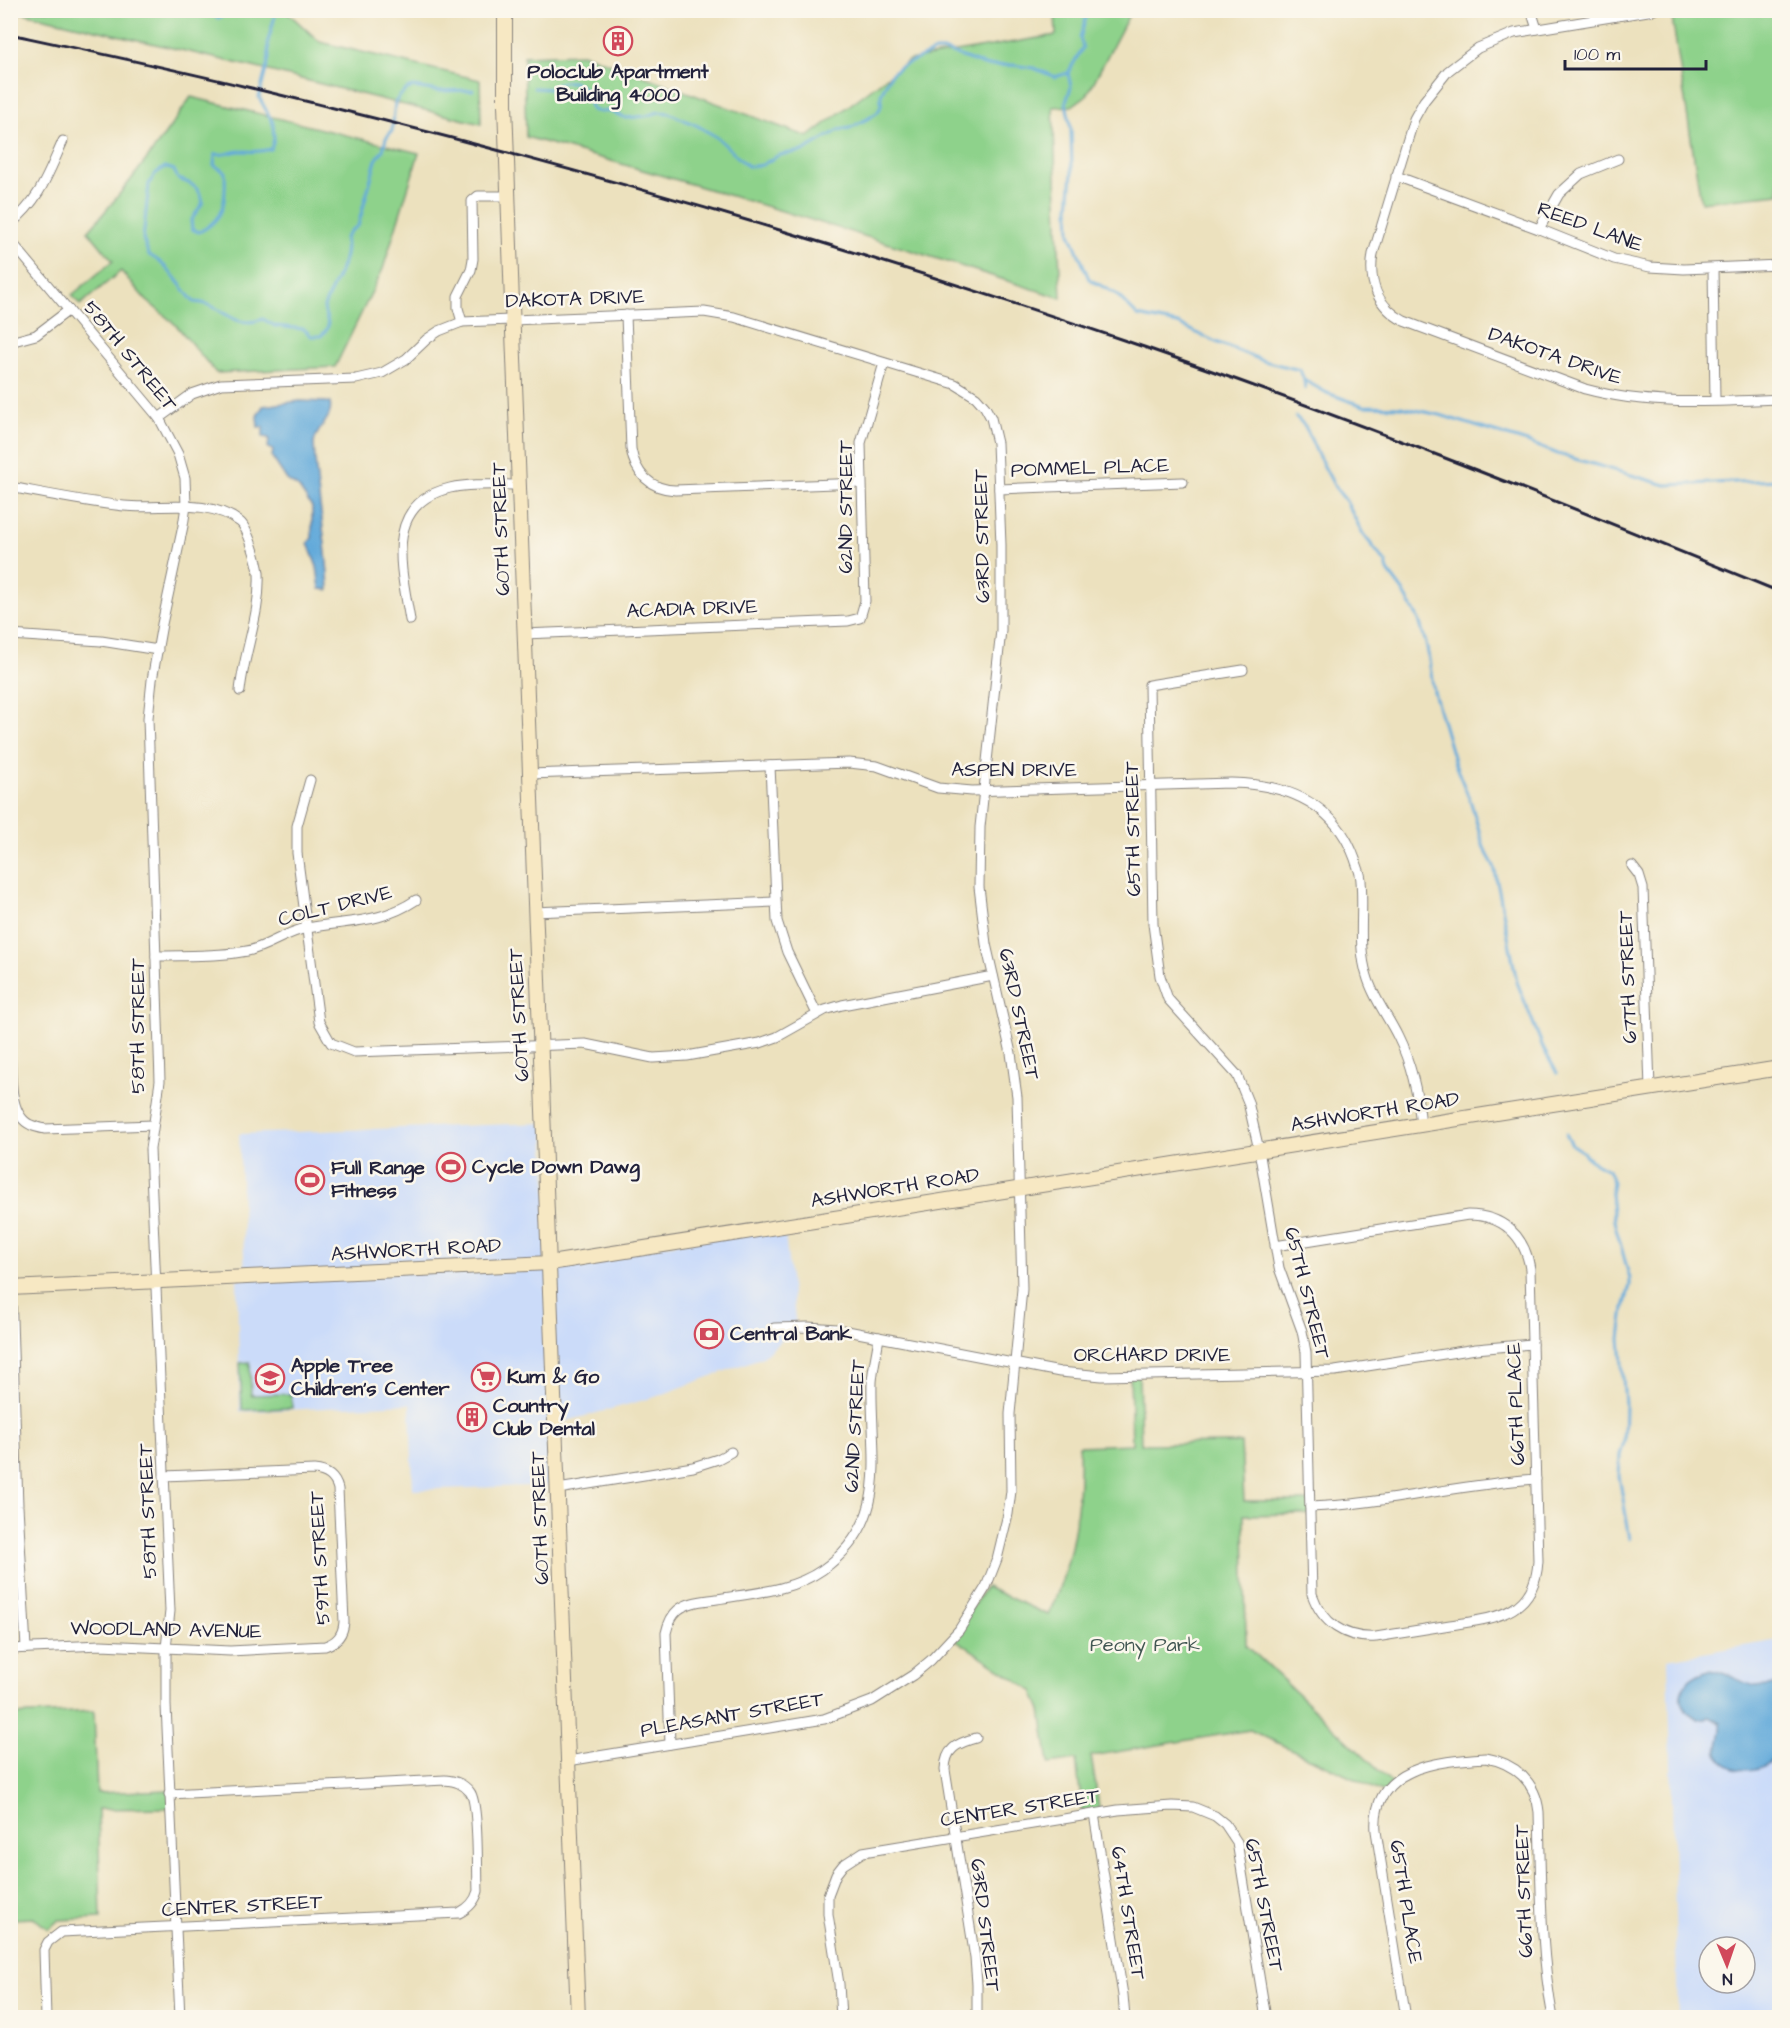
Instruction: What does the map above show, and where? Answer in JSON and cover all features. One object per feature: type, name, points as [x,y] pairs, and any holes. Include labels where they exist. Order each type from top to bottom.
[{"type":"main road","name":"60TH STREET","points":[[505,10],[505,104],[512,320],[578,2018]]},
{"type":"main road","name":"ASHWORTH ROAD","points":[[11,1288],[550,1263],[1779,1068]]},
{"type":"street","points":[[1531,10],[1537,29]]},
{"type":"street","points":[[1396,176],[1408,136],[1424,101],[1436,84],[1461,59],[1478,48],[1498,38],[1537,29],[1654,10]]},
{"type":"street","points":[[10,225],[40,194],[63,141]]},
{"type":"street","points":[[1539,229],[1559,194],[1581,174],[1618,159]]},
{"type":"street","name":"REED LANE","points":[[1396,176],[1623,261],[1650,267],[1713,269],[1779,265]]},
{"type":"street","name":"DAKOTA DRIVE","points":[[1396,176],[1373,254],[1371,278],[1386,308],[1404,321],[1585,389],[1640,400],[1779,399]]},
{"type":"street","points":[[462,322],[458,308],[458,296],[471,270],[473,260],[472,201],[478,196],[508,196]]},
{"type":"street","name":"58TH STREET","points":[[10,240],[159,418],[178,454],[185,478],[186,506],[152,680],[148,730],[160,1081],[150,1149],[170,1611],[166,1648],[166,1705],[180,2018]]},
{"type":"street","points":[[1713,269],[1715,400]]},
{"type":"street","points":[[10,342],[36,335],[69,310]]},
{"type":"street","name":"DAKOTA DRIVE","points":[[159,418],[192,394],[221,384],[356,379],[382,373],[406,359],[439,331],[462,322],[697,312],[720,314],[966,389],[985,406],[992,421]]},
{"type":"street","points":[[626,315],[632,459],[636,469],[650,483],[660,488],[675,490],[861,483]]},
{"type":"street","name":"62ND STREET","points":[[860,618],[865,602],[861,443],[884,363]]},
{"type":"street","name":"63RD STREET","points":[[926,1664],[946,1644],[973,1610],[988,1581],[1004,1538],[1011,1491],[1010,1414],[1022,1289],[1015,1073],[981,916],[979,887],[980,836],[1001,630],[998,443],[992,421]]},
{"type":"street","name":"POMMEL PLACE","points":[[999,489],[1183,482]]},
{"type":"street","points":[[410,620],[400,549],[405,525],[411,514],[428,497],[451,487],[519,485]]},
{"type":"street","points":[[10,487],[125,506],[186,506],[223,511],[243,524],[259,571],[255,618],[240,691]]},
{"type":"street","name":"ACADIA DRIVE","points":[[524,634],[848,621],[860,618]]},
{"type":"street","points":[[10,636],[101,641],[158,650]]},
{"type":"street","name":"65TH STREET","points":[[1243,670],[1149,685],[1153,924],[1160,976],[1168,999],[1237,1075],[1248,1102],[1259,1150],[1279,1268],[1302,1331],[1308,1373],[1311,1582],[1315,1604],[1321,1614],[1337,1629],[1358,1637],[1376,1637],[1491,1618],[1511,1611],[1523,1601]]},
{"type":"street","name":"ASPEN DRIVE","points":[[529,774],[849,763],[877,766],[938,788],[984,790],[1257,783],[1287,792],[1321,810],[1335,824],[1350,847],[1361,877],[1363,913],[1360,945],[1364,968],[1371,989],[1398,1037],[1412,1069],[1421,1125]]},
{"type":"street","points":[[770,766],[775,903],[781,939],[817,1014]]},
{"type":"street","points":[[310,780],[297,826],[297,854],[319,1022],[331,1043],[354,1052],[585,1044],[653,1058],[687,1056],[760,1043],[785,1033],[817,1014],[842,1005],[993,976]]},
{"type":"street","name":"67TH STREET","points":[[1632,866],[1639,875],[1643,888],[1650,1089]]},
{"type":"street","name":"COLT DRIVE","points":[[156,956],[230,954],[249,951],[293,931],[384,917],[416,900]]},
{"type":"street","points":[[534,912],[775,903]]},
{"type":"street","points":[[10,1047],[14,1105],[20,1117],[29,1125],[45,1129],[153,1125]]},
{"type":"street","name":"66TH PLACE","points":[[1275,1246],[1468,1215],[1493,1219],[1510,1228],[1518,1237],[1528,1258],[1538,1572],[1534,1584],[1523,1601]]},
{"type":"street","points":[[11,1288],[14,1507],[26,1648]]},
{"type":"street","name":"ORCHARD DRIVE","points":[[774,1328],[821,1327],[1080,1375],[1308,1373],[1335,1371],[1476,1349],[1532,1344]]},
{"type":"street","name":"62ND STREET","points":[[670,1744],[666,1633],[677,1610],[693,1603],[775,1590],[808,1578],[833,1561],[846,1548],[865,1518],[874,1484],[872,1381],[879,1337]]},
{"type":"street","points":[[558,1489],[693,1467],[731,1452]]},
{"type":"street","name":"59TH STREET","points":[[164,1476],[314,1470],[327,1473],[333,1478],[339,1492],[344,1622],[343,1630],[336,1641],[322,1647]]},
{"type":"street","points":[[1310,1507],[1361,1503],[1480,1484],[1536,1479]]},
{"type":"street","name":"WOODLAND AVENUE","points":[[10,1649],[101,1645],[230,1651],[322,1647]]},
{"type":"street","name":"PLEASANT STREET","points":[[568,1761],[824,1719],[872,1701],[893,1689],[926,1664]]},
{"type":"street","name":"63RD STREET","points":[[976,1738],[958,1743],[951,1748],[945,1762],[975,1958],[977,2018]]},
{"type":"street","name":"66TH STREET","points":[[1384,1793],[1401,1775],[1423,1767],[1486,1758],[1497,1760],[1516,1769],[1532,1786],[1539,1807],[1543,1943],[1553,2018]]},
{"type":"street","name":"CENTER STREET","points":[[46,2018],[44,1950],[48,1942],[61,1932],[459,1913],[471,1905],[478,1891],[474,1799],[463,1785],[445,1780],[169,1794]]},
{"type":"street","name":"65TH PLACE","points":[[1384,1793],[1377,1812],[1376,1831],[1406,2018]]},
{"type":"street","name":"65TH STREET","points":[[1172,1806],[1193,1807],[1215,1816],[1225,1824],[1237,1842],[1266,2018]]},
{"type":"street","name":"CENTER STREET","points":[[841,2018],[839,1984],[828,1914],[828,1895],[836,1874],[852,1858],[874,1850],[955,1836],[1142,1807],[1172,1806]]},
{"type":"street","name":"64TH STREET","points":[[1094,1814],[1125,2018]]},
{"type":"shaded area","points":[[544,1123],[550,1263],[784,1226],[796,1327],[763,1357],[655,1397],[556,1424],[558,1485],[413,1490],[410,1404],[240,1412],[237,1279],[245,1278],[239,1134]]},
{"type":"shaded area","points":[[1779,1640],[1779,2017],[1678,2017],[1668,1659]]},
{"type":"green space","points":[[11,10],[286,11],[320,42],[480,80],[481,124],[253,67]]},
{"type":"green space","points":[[1055,11],[1131,11],[1087,95],[1072,106],[1053,107],[1061,298],[795,215],[526,137],[524,56],[584,54],[808,137],[909,60],[1056,35]]},
{"type":"green space","points":[[1671,11],[1779,11],[1779,194],[1701,202]]},
{"type":"green space","points":[[191,97],[419,153],[383,269],[335,367],[216,373],[176,325],[146,300],[121,271],[80,305],[72,295],[113,261],[88,231],[142,166]]},
{"type":"green space","points":[[250,1362],[251,1395],[291,1394],[292,1408],[242,1410],[240,1363]]},
{"type":"green space","name":"Peony Park","points":[[1130,1375],[1139,1375],[1141,1444],[1241,1443],[1244,1501],[1309,1501],[1310,1514],[1244,1515],[1246,1645],[1392,1783],[1384,1793],[1250,1730],[1091,1756],[1100,1813],[1083,1816],[1076,1760],[1049,1764],[1041,1710],[1033,1691],[952,1637],[986,1587],[1048,1615],[1070,1554],[1079,1489],[1079,1446],[1132,1444]]},
{"type":"green space","points":[[94,1711],[97,1793],[169,1790],[170,1808],[98,1809],[101,1918],[59,1920],[48,1929],[34,1918],[11,1919],[11,1715]]},
{"type":"water","points":[[300,401],[327,402],[330,403],[331,409],[314,443],[329,590],[320,589],[317,567],[308,543],[312,538],[312,507],[299,488],[287,480],[272,457],[273,450],[268,448],[269,438],[263,437],[263,427],[258,427],[257,416],[263,406]]},
{"type":"water","points":[[1709,1670],[1751,1685],[1769,1686],[1779,1683],[1779,1750],[1769,1763],[1743,1770],[1727,1764],[1720,1758],[1717,1750],[1721,1723],[1710,1717],[1698,1719],[1683,1705],[1681,1698],[1685,1685],[1699,1674]]},
{"type":"waterway","points":[[213,10],[213,15],[218,18],[232,10]]},
{"type":"waterway","points":[[272,10],[275,16],[268,41],[269,58],[259,97],[273,123],[274,139],[271,149],[215,154],[214,165],[225,172],[224,199],[215,221],[199,232],[192,229],[191,221],[203,202],[197,189],[178,179],[174,170],[165,167],[155,174],[149,184],[143,239],[149,255],[168,270],[194,302],[213,307],[235,319],[243,322],[263,319],[275,326],[304,329],[311,336],[321,336],[328,325],[324,307],[345,256],[345,238],[358,226],[376,160],[383,150],[386,138],[392,131],[395,103],[398,98],[407,89],[413,87],[439,91],[473,90]]},
{"type":"waterway","points":[[534,88],[551,89],[564,82],[576,83],[584,89],[592,110],[609,111],[626,118],[659,112],[669,113],[718,138],[748,166],[755,166],[762,165],[779,155],[803,151],[839,130],[850,128],[869,118],[878,112],[881,106],[881,94],[891,74],[900,67],[935,51],[946,51],[987,66],[1012,65],[1034,68],[1055,77],[1068,73],[1083,47],[1080,38],[1088,10]]},
{"type":"waterway","points":[[1068,73],[1071,87],[1066,102],[1071,130],[1070,233],[1089,279],[1116,294],[1138,316],[1178,324],[1264,361],[1300,370],[1305,389]]},
{"type":"waterway","points":[[1304,380],[1327,393],[1364,406],[1401,407],[1440,415],[1558,454],[1666,485],[1780,480]]},
{"type":"waterway","points":[[1296,417],[1305,426],[1335,487],[1346,501],[1363,534],[1386,563],[1388,571],[1403,591],[1419,620],[1427,647],[1434,692],[1455,764],[1471,803],[1484,848],[1494,866],[1517,982],[1544,1050],[1557,1073]]},
{"type":"waterway","points":[[1566,1134],[1572,1145],[1590,1160],[1608,1170],[1613,1182],[1611,1194],[1614,1221],[1630,1279],[1620,1338],[1625,1404],[1624,1442],[1620,1455],[1619,1476],[1630,1539]]},
{"type":"railway","points":[[10,34],[218,80],[474,144],[811,239],[1144,347],[1304,404],[1542,496],[1780,592]]},
{"type":"place","name":"Poloclub Apartment Building 4000","points":[[618,41]]},
{"type":"place","name":"Cycle Down Dawg","points":[[451,1167]]},
{"type":"place","name":"Full Range Fitness","points":[[310,1180]]},
{"type":"place","name":"Central Bank","points":[[709,1334]]},
{"type":"place","name":"Kum & Go","points":[[486,1377]]},
{"type":"place","name":"Apple Tree Children's Center","points":[[270,1378]]},
{"type":"place","name":"Country Club Dental","points":[[472,1417]]}]
